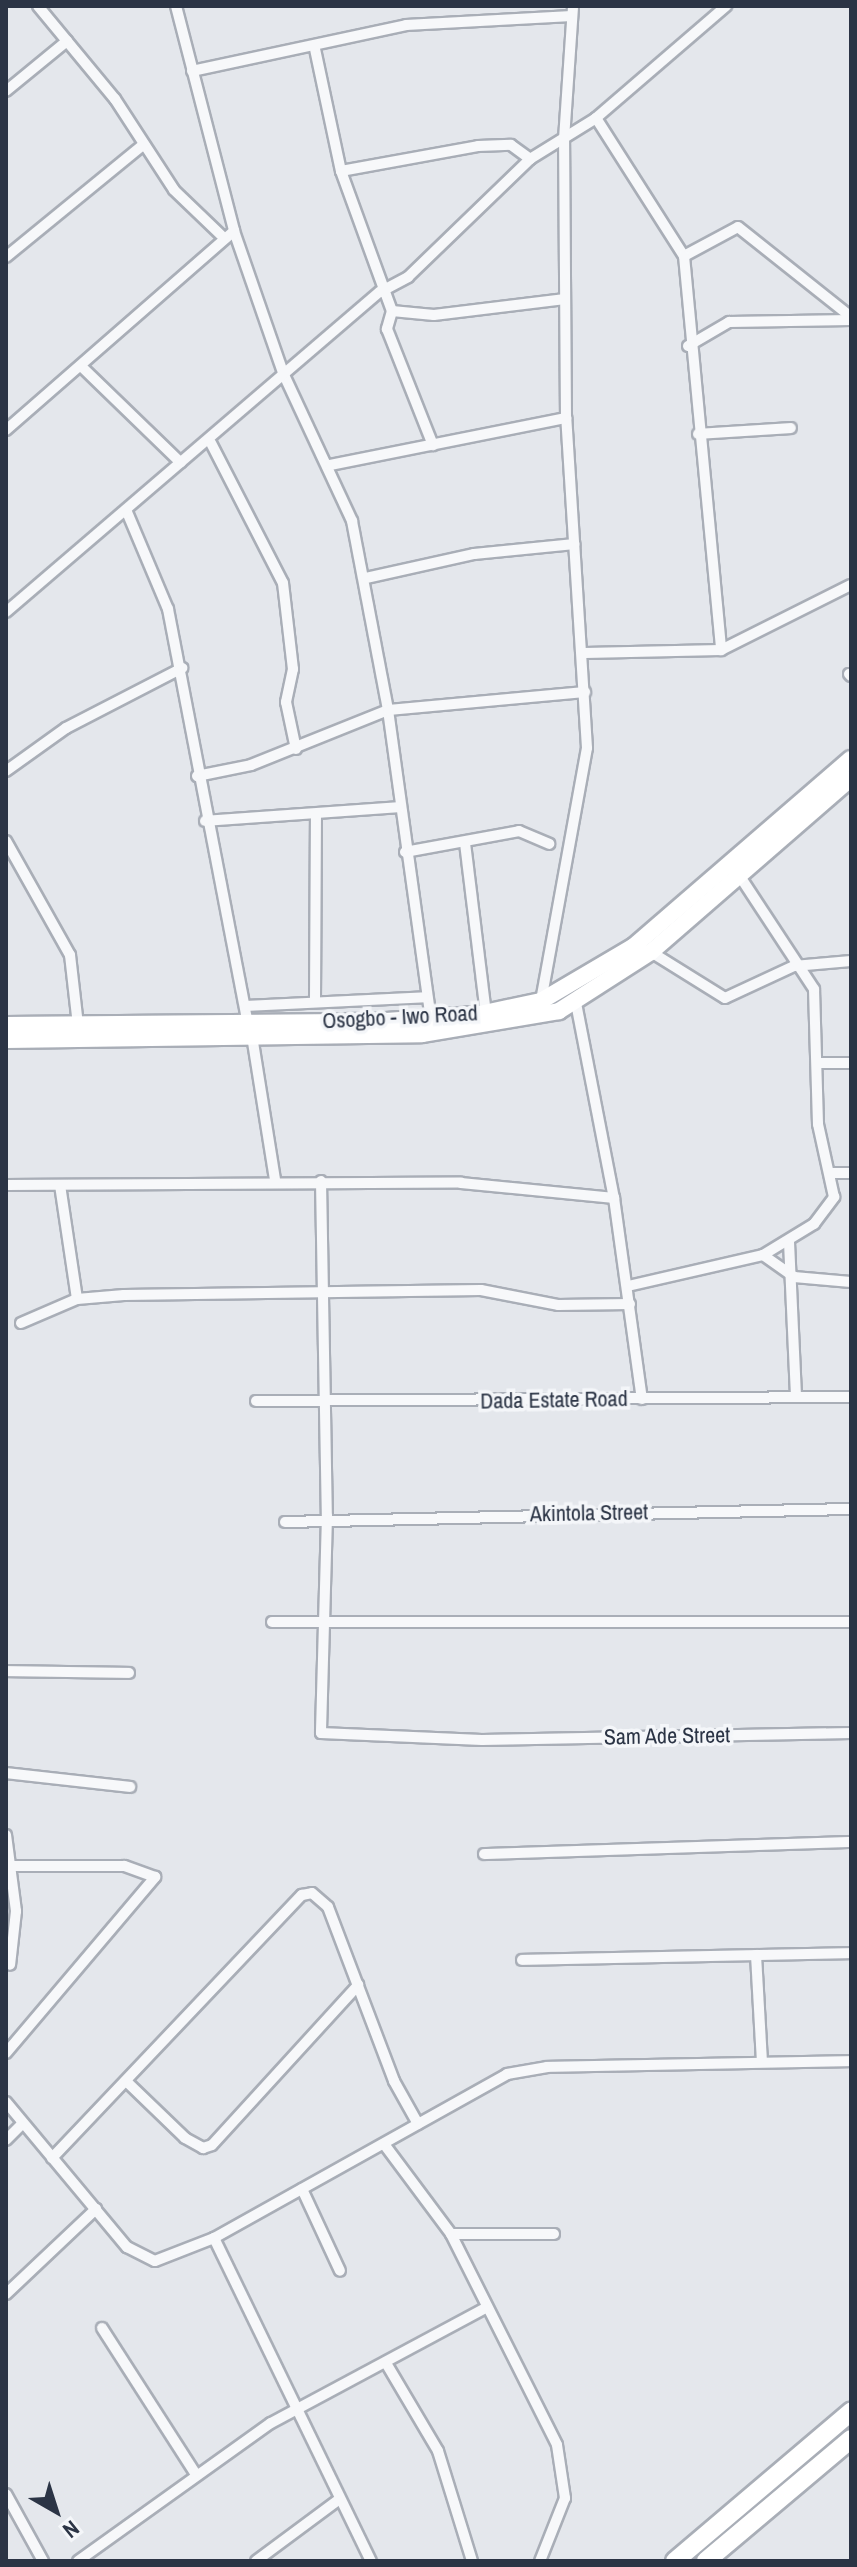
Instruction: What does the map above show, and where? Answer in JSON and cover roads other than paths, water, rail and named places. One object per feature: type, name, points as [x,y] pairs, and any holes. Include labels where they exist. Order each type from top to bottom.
[{"type":"highway","points":[[675,2561],[851,2412]]},
{"type":"highway","points":[[706,2561],[851,2439]]},
{"type":"main road","name":"Osogbo - Iwo Road","points":[[6,1040],[431,1019],[486,1013],[541,1001],[634,946],[851,759]]},
{"type":"main road","name":"Osogbo - Iwo Road","points":[[6,1025],[250,1030],[476,1030],[576,1003],[651,952],[851,778]]},
{"type":"street","points":[[38,6],[144,144],[174,190],[221,235]]},
{"type":"street","points":[[176,6],[234,231],[284,375],[330,465],[366,578],[388,710],[405,852],[431,1019]]},
{"type":"street","points":[[6,612],[181,463],[211,443],[380,292],[436,253],[530,159],[596,118],[726,6]]},
{"type":"street","points":[[192,71],[315,49],[406,25],[572,11],[564,139],[566,418],[585,653],[585,763],[541,1001]]},
{"type":"street","points":[[6,91],[67,41]]},
{"type":"street","points":[[315,49],[341,171],[380,292],[392,311],[387,329],[433,445]]},
{"type":"street","points":[[596,118],[684,256],[688,346],[721,650]]},
{"type":"street","points":[[6,257],[144,144]]},
{"type":"street","points":[[341,171],[478,146],[511,145],[530,159]]},
{"type":"street","points":[[684,256],[738,227],[851,319]]},
{"type":"street","points":[[6,430],[83,368],[221,235],[234,231]]},
{"type":"street","points":[[392,311],[434,315],[565,299]]},
{"type":"street","points":[[688,346],[729,322],[851,319]]},
{"type":"street","points":[[83,368],[181,463]]},
{"type":"street","points":[[330,465],[566,418]]},
{"type":"street","points":[[698,434],[791,428]]},
{"type":"street","points":[[211,443],[283,583],[293,669],[286,702],[296,749]]},
{"type":"street","points":[[127,512],[168,609],[182,668],[205,821],[250,1030],[275,1179]]},
{"type":"street","points":[[366,578],[474,554],[575,544]]},
{"type":"street","points":[[585,653],[721,650],[851,585]]},
{"type":"street","points":[[6,771],[66,728],[182,668]]},
{"type":"street","points":[[197,776],[296,749],[388,710],[585,692]]},
{"type":"street","points":[[205,821],[399,807]]},
{"type":"street","points":[[315,1000],[316,814]]},
{"type":"street","points":[[405,852],[519,831],[549,844]]},
{"type":"street","points":[[6,841],[66,945],[78,1025]]},
{"type":"street","points":[[465,843],[486,1013]]},
{"type":"street","points":[[628,1286],[763,1255],[789,1242],[828,1208],[832,1173],[823,1162],[818,1124],[820,1063],[814,989],[802,965],[739,875]]},
{"type":"street","points":[[651,952],[725,998],[802,965],[851,961]]},
{"type":"street","points":[[245,1006],[315,1000],[426,997]]},
{"type":"street","points":[[576,1003],[614,1198],[642,1399]]},
{"type":"street","points":[[820,1063],[851,1063]]},
{"type":"street","points":[[832,1173],[851,1173]]},
{"type":"street","points":[[6,1185],[275,1179],[461,1183],[614,1198]]},
{"type":"street","points":[[321,1181],[326,1400],[325,1626]]},
{"type":"street","points":[[60,1185],[77,1299]]},
{"type":"street","points":[[789,1242],[794,1277],[796,1397]]},
{"type":"street","points":[[763,1255],[794,1277],[851,1282]]},
{"type":"street","points":[[21,1323],[77,1299],[481,1290],[558,1305],[630,1304]]},
{"type":"street","name":"Dada Estate Road","points":[[256,1401],[851,1397]]},
{"type":"street","name":"Akintola Street","points":[[285,1522],[327,1516],[851,1509]]},
{"type":"street","points":[[272,1622],[325,1626],[851,1622]]},
{"type":"street","name":"Sam Ade Street","points":[[325,1626],[321,1733],[482,1740],[851,1733]]},
{"type":"street","points":[[6,1671],[129,1673]]},
{"type":"street","points":[[6,1773],[130,1787]]},
{"type":"street","points":[[6,1835],[12,1866],[10,1965]]},
{"type":"street","points":[[484,1854],[851,1842]]},
{"type":"street","points":[[6,2053],[155,1877],[124,1866],[12,1866]]},
{"type":"street","points":[[52,2158],[302,1895],[316,1895],[328,1907],[418,2124]]},
{"type":"street","points":[[522,1960],[851,1953]]},
{"type":"street","points":[[756,1955],[762,2062]]},
{"type":"street","points":[[126,2081],[185,2138],[203,2148],[212,2145],[358,1985]]},
{"type":"street","points":[[6,2102],[143,2260],[214,2238],[384,2144],[484,2083],[534,2069],[851,2061]]},
{"type":"street","points":[[6,2140],[22,2124]]},
{"type":"street","points":[[384,2144],[451,2234],[557,2445],[565,2498],[540,2561]]},
{"type":"street","points":[[302,2189],[340,2271]]},
{"type":"street","points":[[6,2294],[96,2209]]},
{"type":"street","points":[[451,2234],[554,2234]]},
{"type":"street","points":[[214,2238],[295,2412],[370,2561]]},
{"type":"street","points":[[78,2561],[195,2473],[295,2412],[487,2307]]},
{"type":"street","points":[[102,2328],[195,2473]]},
{"type":"street","points":[[386,2363],[438,2451],[472,2561]]},
{"type":"street","points":[[6,2494],[43,2561]]},
{"type":"street","points":[[256,2561],[338,2500]]}]
